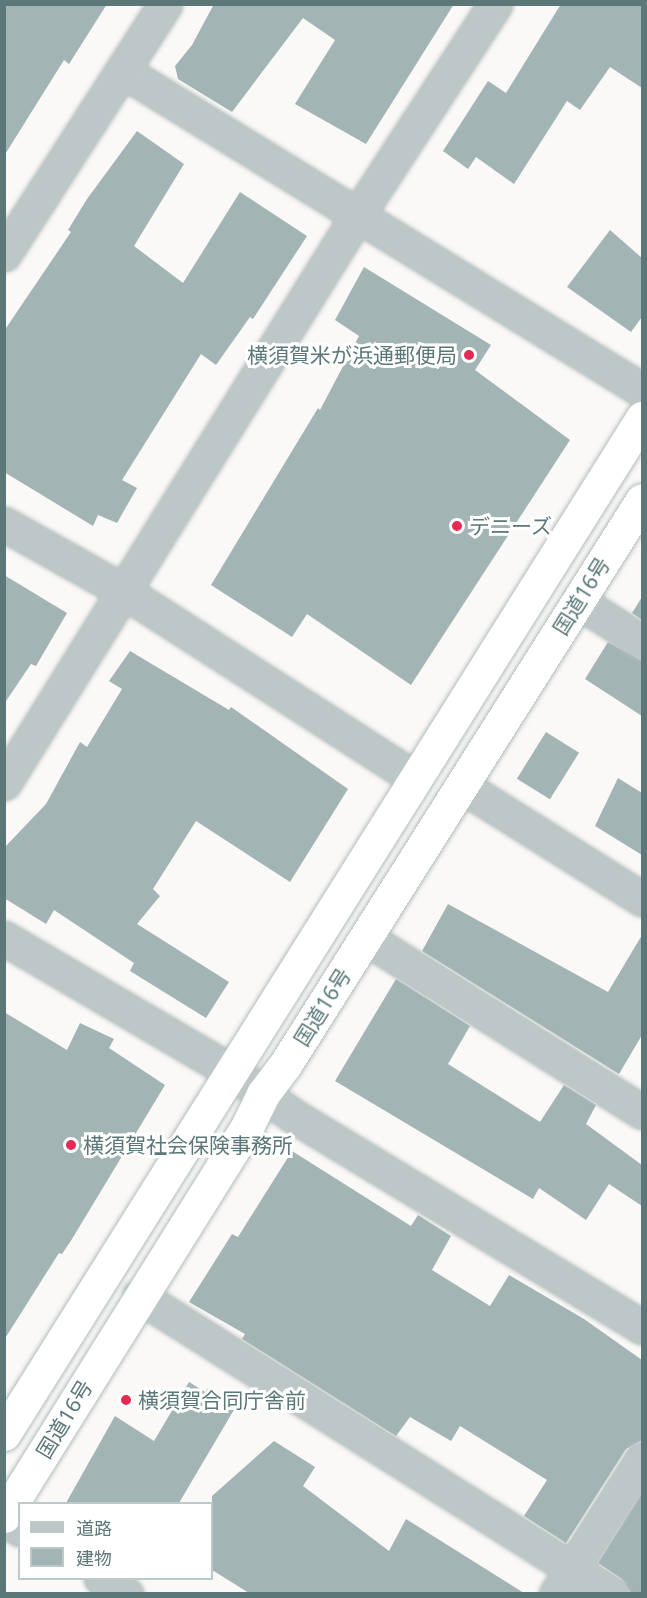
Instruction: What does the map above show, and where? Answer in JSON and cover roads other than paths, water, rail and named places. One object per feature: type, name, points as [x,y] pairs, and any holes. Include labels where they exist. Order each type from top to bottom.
[{"type":"highway","name":"国道16号","points":[[4,1434],[232,1072],[413,777],[642,418]]},
{"type":"highway","name":"国道16号","points":[[4,1517],[139,1296],[246,1129],[263,1094],[366,938],[642,500]]},
{"type":"street","points":[[4,783],[357,216],[495,4]]},
{"type":"street","points":[[4,255],[123,71],[153,9]]},
{"type":"street","points":[[123,71],[642,390]]},
{"type":"street","points":[[4,524],[125,592],[413,777]]},
{"type":"street","points":[[578,601],[642,642]]},
{"type":"street","points":[[462,786],[642,899]]},
{"type":"street","points":[[4,938],[232,1072],[263,1094],[642,1327]]},
{"type":"street","points":[[366,938],[642,1112]]},
{"type":"street","points":[[139,1296],[563,1581],[612,1593]]},
{"type":"street","points":[[563,1581],[642,1459]]},
{"type":"street","points":[[4,1517],[18,1528]]},
{"type":"street","points":[[104,1580],[126,1593]]},
{"type":"place","name":"横須賀米が浜通郵便局","points":[[469,355]]},
{"type":"place","name":"デニーズ","points":[[457,526]]},
{"type":"place","name":"横須賀社会保険事務所","points":[[71,1145]]},
{"type":"place","name":"横須賀合同庁舎前","points":[[126,1400]]}]
